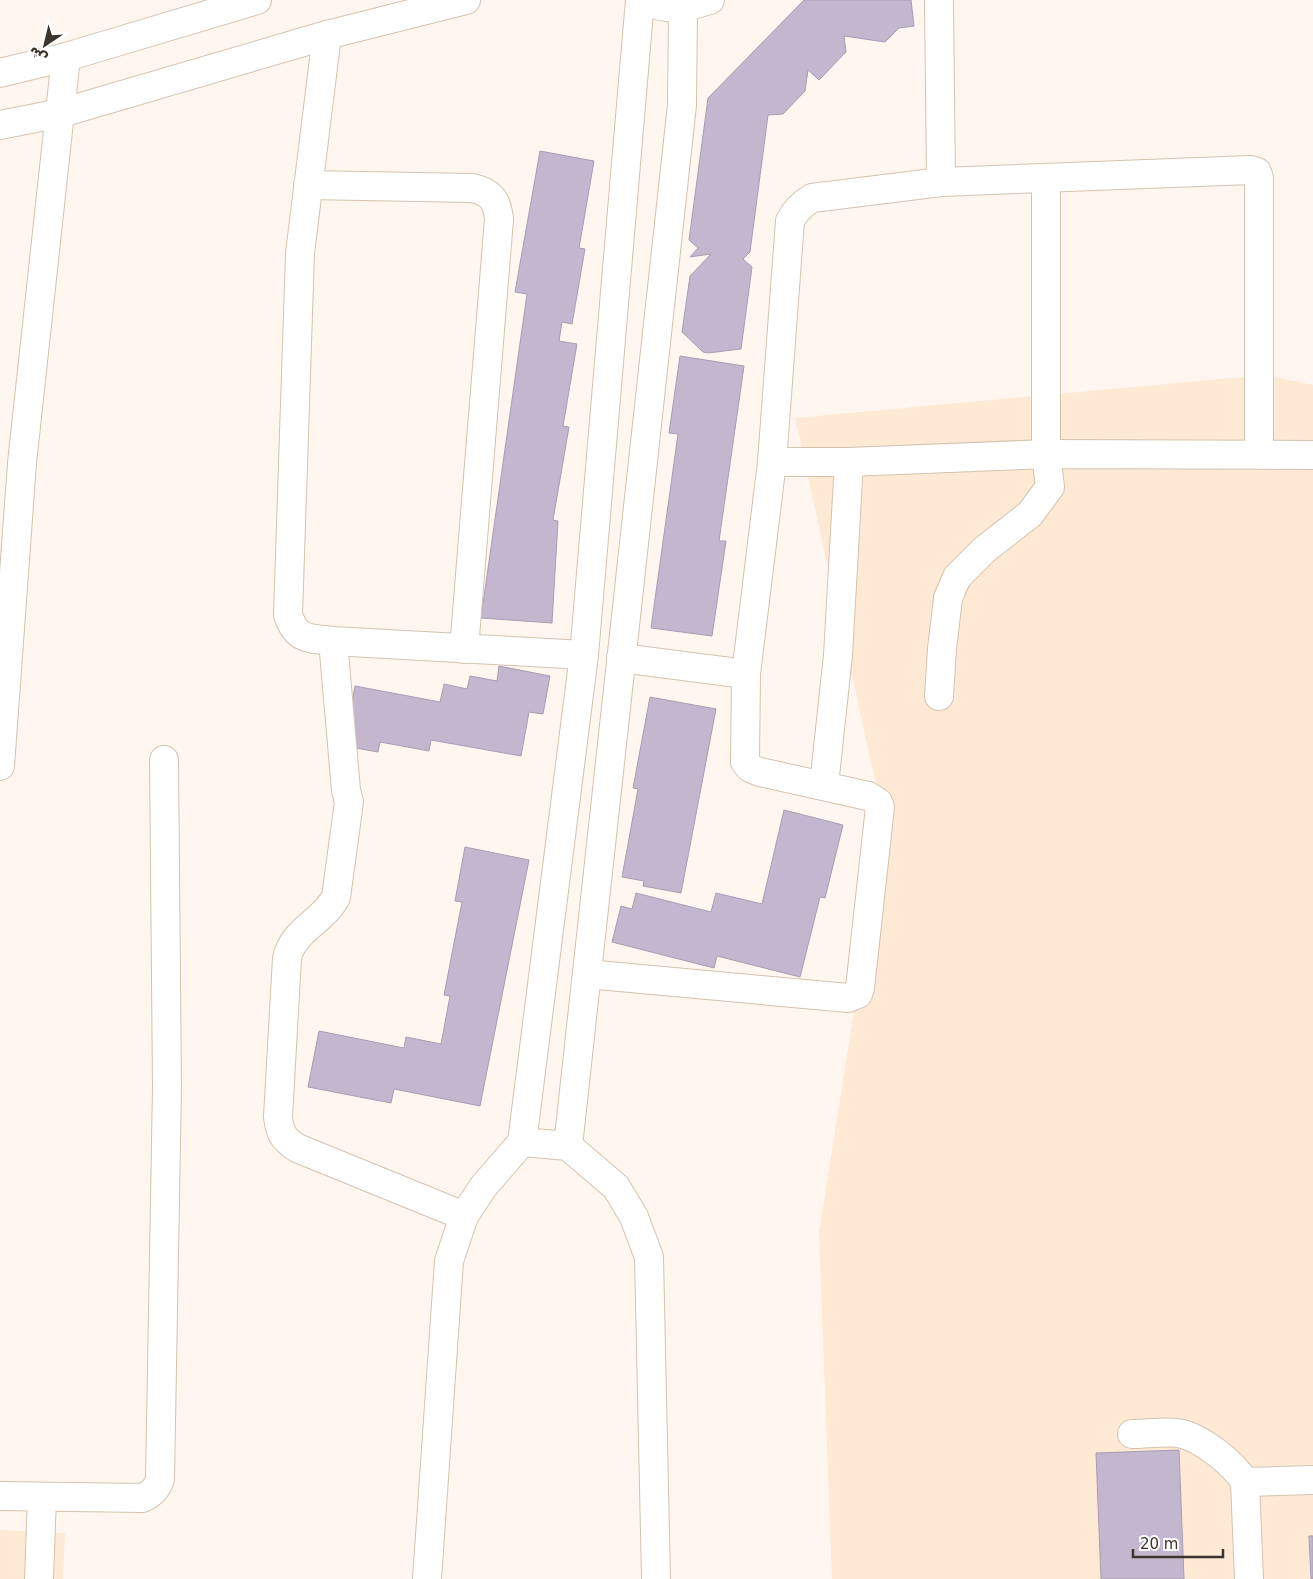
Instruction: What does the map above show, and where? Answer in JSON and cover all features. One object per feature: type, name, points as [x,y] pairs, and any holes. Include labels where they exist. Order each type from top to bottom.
[{"type":"street","points":[[0,73],[66,57],[257,0]]},
{"type":"street","points":[[0,125],[61,113],[327,35],[466,0]]},
{"type":"street","points":[[427,1579],[449,1261],[464,1216],[483,1188],[522,1142],[584,655],[640,0],[662,7],[683,8],[710,0]]},
{"type":"street","points":[[939,0],[941,182]]},
{"type":"street","points":[[568,1146],[682,105],[683,8]]},
{"type":"street","points":[[327,35],[308,184],[299,279],[288,615],[292,627],[300,634],[309,638],[333,641],[584,655]]},
{"type":"street","points":[[0,766],[11,464],[61,113],[66,57]]},
{"type":"street","points":[[587,974],[848,998],[858,994],[880,807],[878,802],[868,796],[760,772],[750,768],[745,762],[746,674],[772,462],[790,221],[794,212],[802,204],[812,198],[941,182],[1251,170],[1257,172],[1259,178],[1259,454]]},
{"type":"street","points":[[939,696],[948,598],[957,577],[984,550],[1030,514],[1050,487],[1046,454],[1046,179]]},
{"type":"street","points":[[308,184],[472,188],[483,190],[492,197],[498,207],[464,649]]},
{"type":"street","points":[[772,462],[849,462],[1046,454],[1313,455]]},
{"type":"street","points":[[824,785],[838,655],[849,462]]},
{"type":"street","points":[[333,641],[349,809],[336,897],[328,909],[292,943],[287,958],[278,1117],[280,1129],[286,1140],[297,1148],[464,1216]]},
{"type":"street","points":[[621,658],[746,674]]},
{"type":"street","points":[[0,1496],[142,1498],[150,1495],[157,1487],[160,1479],[168,1087],[164,760]]},
{"type":"street","points":[[522,1142],[568,1146],[616,1187],[634,1217],[649,1257],[656,1579]]},
{"type":"street","points":[[1132,1434],[1178,1433],[1200,1442],[1238,1470],[1245,1482],[1249,1579]]},
{"type":"street","points":[[1245,1482],[1313,1480]]},
{"type":"street","points":[[39,1579],[42,1497]]},
{"type":"shaded area","points":[[1265,375],[1313,385],[1313,1579],[832,1579],[819,1233],[884,821],[795,418]]},
{"type":"shaded area","points":[[0,1530],[65,1533],[63,1579],[0,1579]]},
{"type":"building","points":[[804,0],[911,0],[914,26],[899,28],[885,42],[844,36],[846,52],[819,80],[808,70],[805,91],[783,114],[768,115],[750,252],[743,259],[752,267],[741,349],[703,352],[682,332],[690,276],[711,254],[690,257],[698,248],[689,240],[708,98]]},
{"type":"building","points":[[540,151],[594,161],[579,248],[585,249],[572,324],[562,322],[559,341],[577,344],[563,426],[569,427],[553,520],[558,521],[552,623],[481,618],[527,294],[515,292]]},
{"type":"building","points":[[680,356],[744,366],[719,541],[726,541],[712,636],[651,628],[678,434],[669,433]]},
{"type":"building","points":[[499,666],[550,676],[543,714],[529,712],[521,756],[431,740],[429,751],[380,742],[378,752],[344,746],[355,686],[440,702],[444,684],[467,689],[470,676],[497,681]]},
{"type":"building","points":[[650,697],[716,709],[681,893],[643,886],[644,881],[622,877],[638,789],[633,788]]},
{"type":"building","points":[[784,810],[843,825],[825,898],[820,897],[800,977],[717,956],[714,968],[612,942],[621,906],[632,909],[636,893],[711,912],[716,893],[762,904]]},
{"type":"building","points":[[465,847],[529,860],[480,1106],[394,1089],[391,1103],[308,1087],[319,1031],[404,1048],[406,1037],[441,1044],[450,996],[444,995],[462,902],[455,901]]},
{"type":"building","points":[[1179,1450],[1184,1579],[1101,1579],[1096,1453]]},
{"type":"building","points":[[1309,1536],[1313,1536],[1313,1579],[1311,1579]]}]
